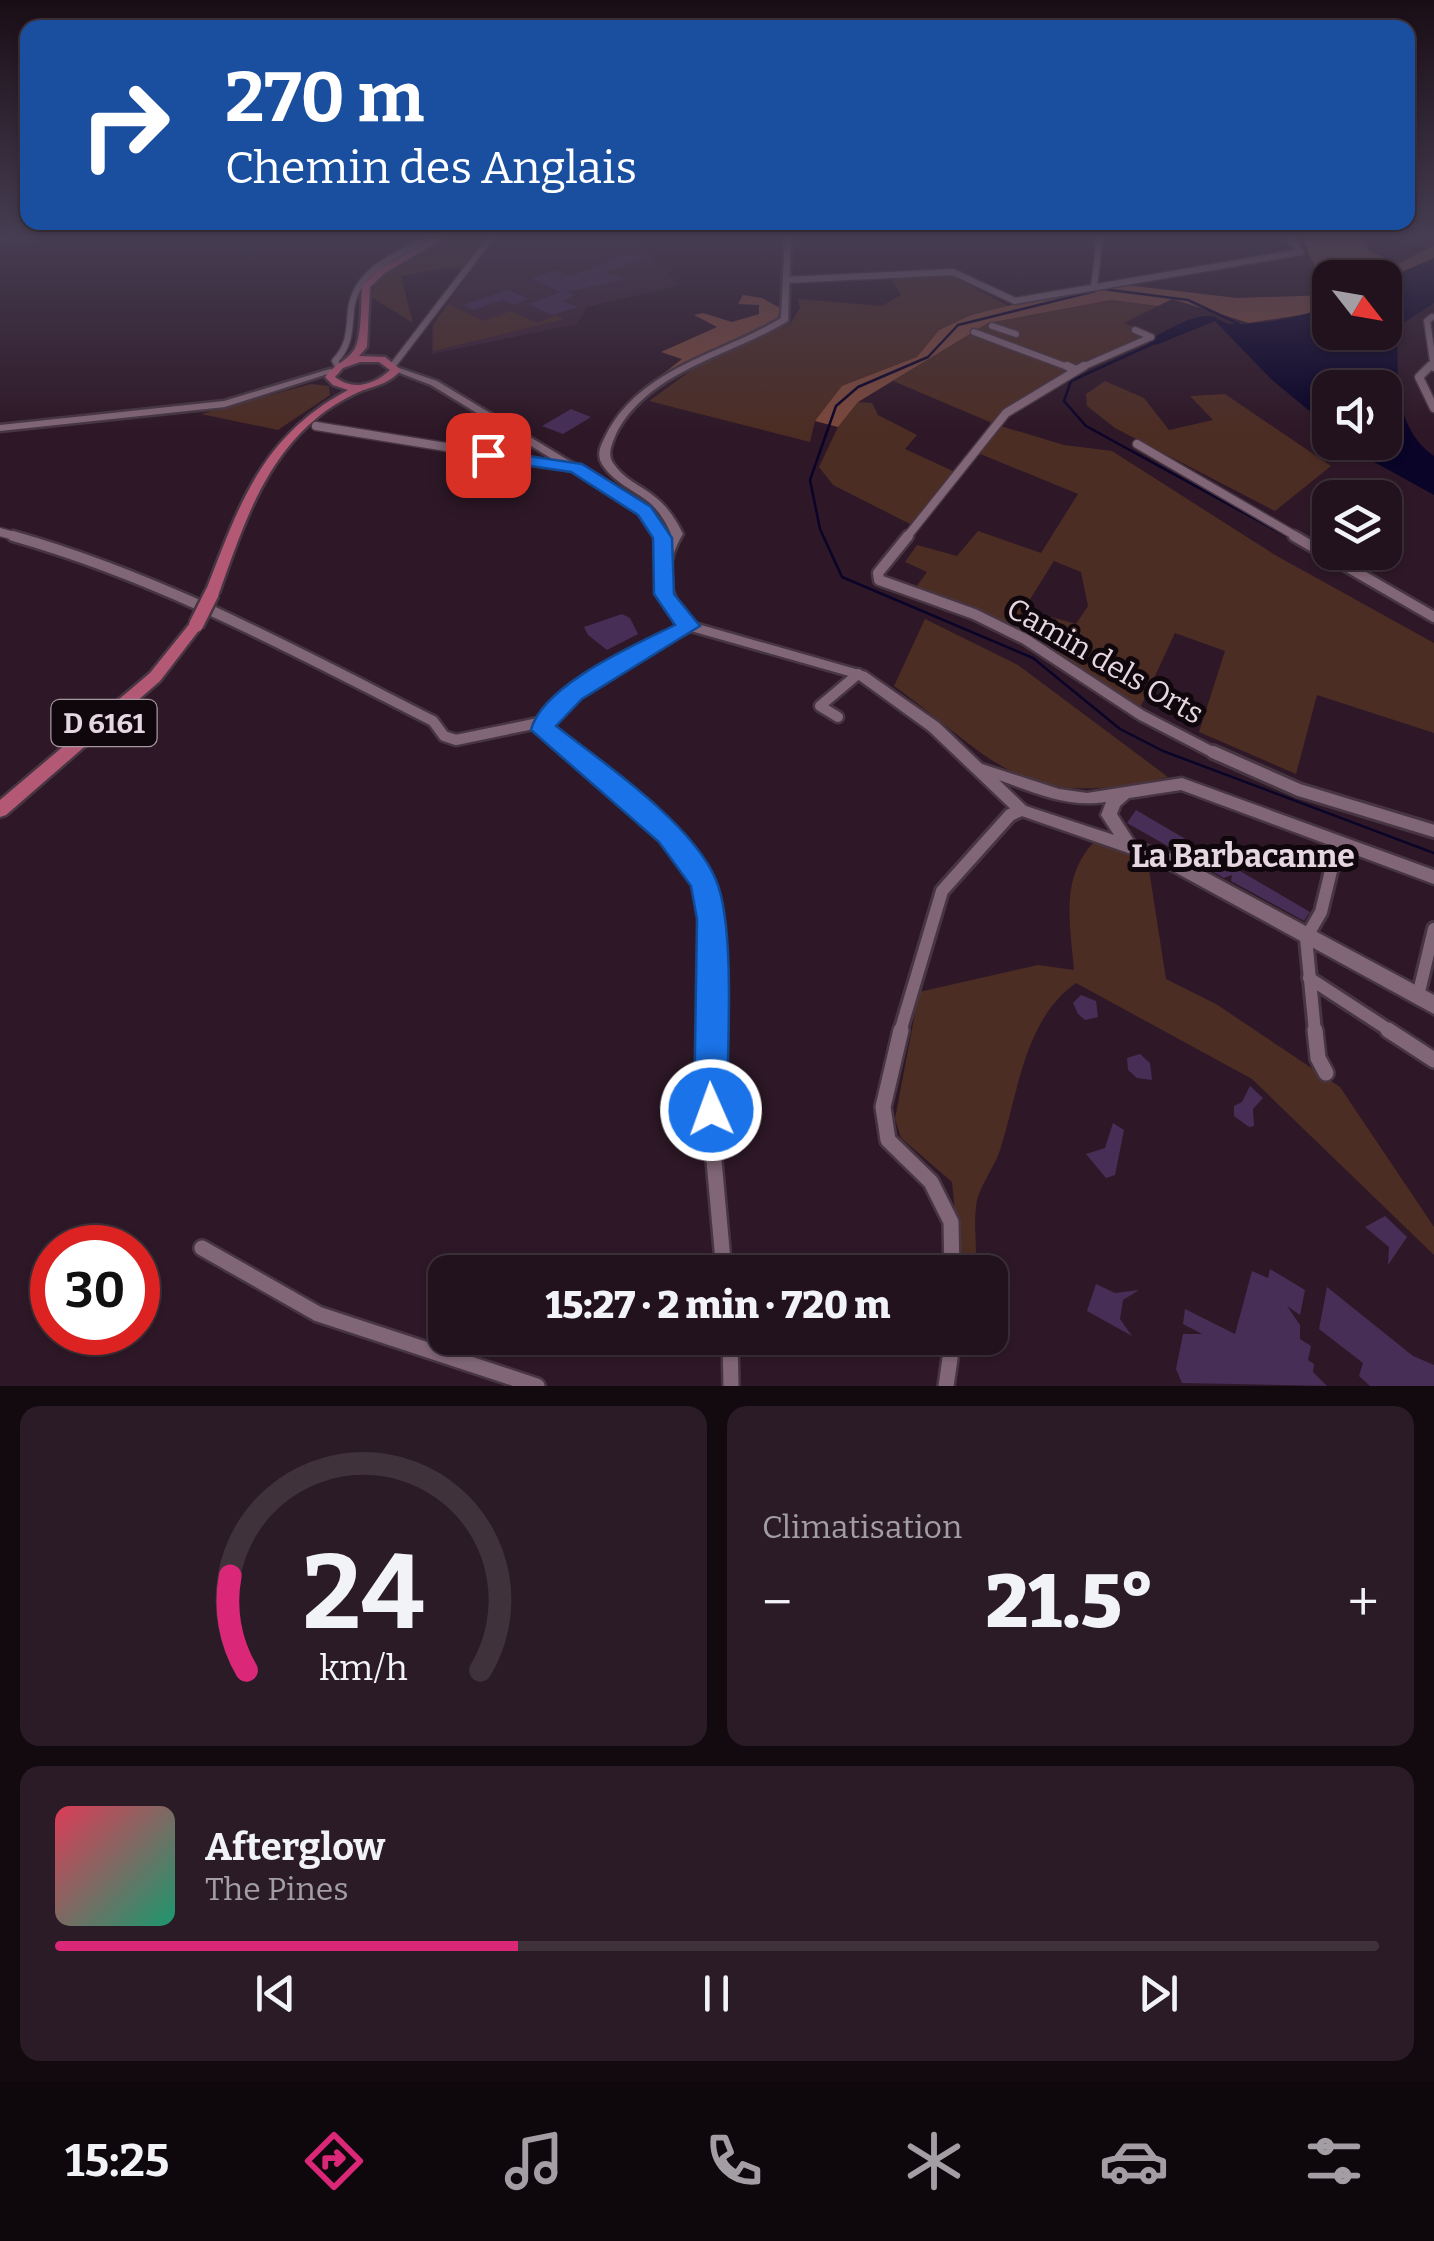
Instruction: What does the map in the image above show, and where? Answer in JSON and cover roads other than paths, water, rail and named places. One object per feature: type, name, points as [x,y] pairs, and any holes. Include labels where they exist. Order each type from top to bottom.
[{"type":"main road","points":[[0,428],[226,404],[335,376],[362,346],[365,301]]},
{"type":"main road","points":[[662,558],[678,534],[672,518],[646,491],[608,465],[604,456],[609,437],[635,405],[680,370],[784,319],[785,301]]},
{"type":"main road","points":[[362,346],[395,367],[423,378],[645,511],[662,538],[664,594],[672,611],[689,626],[858,674],[897,698],[980,767],[1021,810],[1166,859],[1426,1001]]},
{"type":"main road","points":[[350,361],[378,358]]},
{"type":"main road","points":[[387,380],[395,367]]},
{"type":"main road","points":[[335,376],[360,388],[387,380],[423,378]]},
{"type":"main road","name":"D 6161","points":[[323,407],[335,376]]},
{"type":"main road","name":"D 6161","points":[[0,810],[155,677],[196,624],[267,461],[296,428],[323,407],[360,388]]},
{"type":"main road","points":[[980,767],[1058,795],[1087,799],[1182,784],[1434,877]]},
{"type":"main road","points":[[1003,777],[1020,796],[1021,810]]},
{"type":"main road","points":[[1124,794],[1114,802],[1110,815],[1132,846]]},
{"type":"main road","points":[[1021,810],[1030,798],[1058,795]]},
{"type":"street","points":[[335,376],[336,361],[346,352],[352,336],[353,301]]},
{"type":"street","points":[[395,367],[406,346],[441,301]]},
{"type":"street","points":[[1432,317],[1427,321],[1433,366],[1419,377],[1434,405]]},
{"type":"street","points":[[992,326],[1016,334]]},
{"type":"street","name":"Camin dels Orts","points":[[1135,330],[1151,337],[1076,370],[1006,414],[878,574],[880,580],[974,614],[1025,639],[1141,715],[1222,757],[1299,790],[1434,830]]},
{"type":"street","points":[[974,332],[1076,370]]},
{"type":"street","points":[[378,358],[406,346]]},
{"type":"street","points":[[316,426],[576,468]]},
{"type":"street","points":[[1137,444],[1434,617]]},
{"type":"street","points":[[0,532],[74,553],[190,597],[433,722],[444,736],[456,740],[543,722],[596,677],[689,626]]},
{"type":"street","points":[[838,717],[820,706],[858,674]]},
{"type":"street","points":[[543,722],[553,740],[619,788],[668,834],[704,882],[711,919],[708,1078],[723,1255]]},
{"type":"street","points":[[952,1255],[951,1222],[931,1182],[888,1140],[883,1107],[911,986],[942,891],[1010,814],[1021,810]]},
{"type":"street","points":[[1326,1073],[1318,1058],[1306,938],[1322,912],[1338,842]]},
{"type":"street","points":[[1426,1001],[1434,929]]},
{"type":"street","points":[[1308,978],[1434,1060]]},
{"type":"street","points":[[202,1248],[318,1314],[537,1386]]},
{"type":"street","points":[[730,1355],[731,1386]]},
{"type":"street","points":[[946,1386],[951,1355]]},
{"type":"waterway","points":[[1056,301],[958,325],[928,357],[858,387],[836,406],[810,480],[820,529],[842,577],[1033,658],[1120,729],[1163,751],[1434,853]]},
{"type":"waterway","points":[[1189,301],[1239,324]]},
{"type":"waterway","points":[[1152,344],[1071,381],[1064,401],[1086,426],[1290,538]]},
{"type":"district","name":"La Barbacanne","points":[[1243,856]]}]
